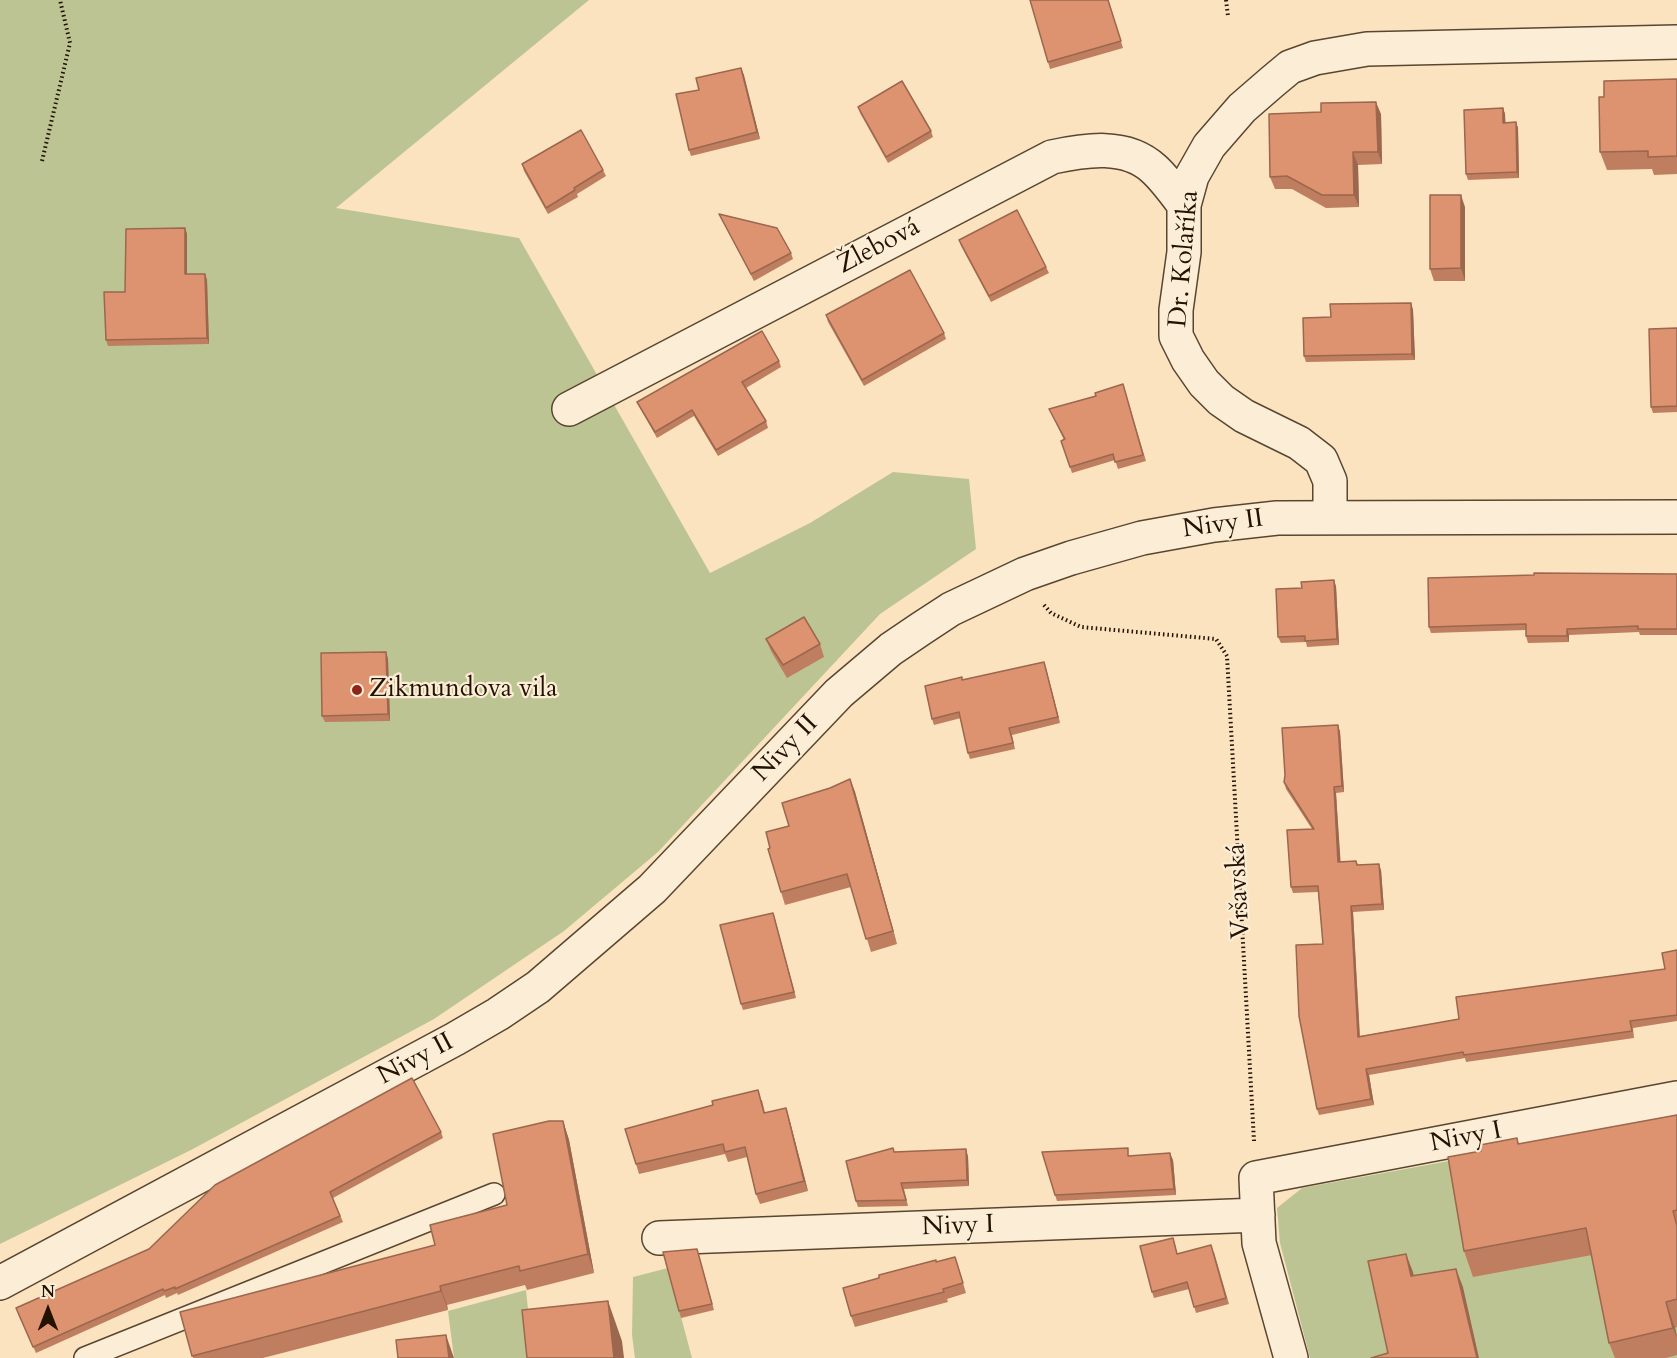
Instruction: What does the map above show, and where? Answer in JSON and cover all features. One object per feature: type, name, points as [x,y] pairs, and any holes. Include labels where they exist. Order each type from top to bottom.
[{"type":"street","name":"Dr. Kolaříka","points":[[1330,517],[1330,481],[1321,460],[1299,443],[1244,416],[1221,400],[1204,383],[1181,348],[1175,323],[1184,252],[1184,205],[1192,176],[1209,146],[1242,108],[1290,67],[1315,58],[1367,49],[1677,42]]},
{"type":"street","name":"Žlebová","points":[[569,408],[1052,157],[1082,151],[1109,150],[1134,158],[1153,168],[1184,205]]},
{"type":"street","name":"Nivy II","points":[[0,1282],[455,1039],[538,987],[652,889],[839,693],[891,649],[951,609],[1025,574],[1142,538],[1256,520],[1330,517],[1677,517]]},
{"type":"street","name":"Nivy I","points":[[1256,1178],[1677,1098]]},
{"type":"street","points":[[1256,1178],[1259,1243],[1291,1358]]},
{"type":"street","name":"Nivy I","points":[[659,1238],[1258,1215]]},
{"type":"lane","points":[[85,1358],[494,1194]]},
{"type":"path","points":[[42,161],[70,43],[60,0]]},
{"type":"path","points":[[1226,0],[1228,16]]},
{"type":"path","name":"Vršavská","points":[[1025,574],[1039,599],[1051,613],[1081,627],[1216,639],[1227,656],[1256,1178]]},
{"type":"green space","points":[[0,0],[589,0],[336,208],[519,238],[710,573],[810,523],[893,472],[969,479],[976,549],[880,614],[658,852],[564,931],[434,1019],[191,1150],[0,1244]]},
{"type":"green space","points":[[1677,1119],[1677,1358],[1310,1358],[1280,1243],[1277,1208],[1302,1188]]},
{"type":"green space","points":[[668,1268],[692,1358],[635,1358],[632,1335],[633,1277]]},
{"type":"green space","points":[[526,1290],[533,1358],[454,1358],[448,1311]]},
{"type":"building","points":[[1030,0],[1108,0],[1121,41],[1048,62]]},
{"type":"building","points":[[741,68],[757,132],[689,150],[676,94],[699,90],[696,78]]},
{"type":"building","points":[[1677,79],[1677,156],[1648,157],[1648,151],[1600,152],[1599,97],[1604,97],[1604,81]]},
{"type":"building","points":[[902,81],[931,131],[886,157],[858,107]]},
{"type":"building","points":[[1376,102],[1378,152],[1353,152],[1354,195],[1322,195],[1287,176],[1270,177],[1269,114],[1321,112],[1321,103]]},
{"type":"building","points":[[1503,108],[1503,123],[1516,122],[1517,172],[1466,174],[1464,110]]},
{"type":"building","points":[[581,130],[603,170],[546,208],[522,164]]},
{"type":"building","points":[[1430,195],[1461,195],[1461,268],[1430,269]]},
{"type":"building","points":[[1017,210],[1046,267],[989,296],[959,240]]},
{"type":"building","points":[[719,214],[777,228],[791,253],[751,274]]},
{"type":"building","points":[[185,228],[185,274],[205,274],[207,338],[106,340],[104,292],[125,292],[126,229]]},
{"type":"building","points":[[910,270],[944,333],[862,380],[826,315]]},
{"type":"building","points":[[1411,303],[1412,354],[1304,356],[1303,318],[1331,317],[1330,304]]},
{"type":"building","points":[[1677,328],[1677,406],[1651,407],[1649,329]]},
{"type":"building","points":[[762,331],[779,361],[742,382],[766,421],[716,450],[692,410],[655,432],[637,402]]},
{"type":"building","points":[[1123,384],[1143,455],[1115,462],[1113,454],[1070,467],[1061,441],[1065,439],[1049,409],[1096,396],[1095,393]]},
{"type":"building","points":[[1534,573],[1677,574],[1677,629],[1638,629],[1638,626],[1567,629],[1567,636],[1526,636],[1526,624],[1429,627],[1428,578],[1534,575]]},
{"type":"building","points":[[1334,580],[1337,639],[1305,641],[1305,636],[1278,637],[1276,589],[1302,588],[1301,582]]},
{"type":"building","points":[[804,617],[820,644],[783,665],[766,639]]},
{"type":"building","name":"Zikmundova vila","points":[[386,652],[388,714],[322,716],[321,653]]},
{"type":"building","points":[[1044,662],[1058,717],[1009,728],[1013,743],[968,753],[959,712],[932,719],[925,686]]},
{"type":"building","points":[[1338,725],[1342,786],[1334,787],[1338,862],[1356,861],[1357,865],[1379,864],[1382,904],[1351,906],[1358,1037],[1459,1019],[1456,997],[1665,969],[1662,953],[1677,950],[1677,1015],[1630,1021],[1632,1031],[1464,1055],[1463,1052],[1366,1069],[1371,1099],[1317,1109],[1299,1016],[1296,945],[1323,944],[1318,886],[1291,887],[1287,830],[1314,829],[1284,782],[1282,728]]},
{"type":"building","points":[[850,779],[893,931],[866,939],[847,874],[781,892],[768,849],[770,848],[766,832],[789,826],[782,803],[830,788]]},
{"type":"building","points":[[773,913],[794,992],[741,1004],[720,925]]},
{"type":"building","points":[[412,1078],[441,1132],[330,1192],[340,1216],[175,1289],[175,1287],[164,1291],[163,1289],[33,1347],[16,1308],[149,1249],[215,1185]]},
{"type":"building","points":[[758,1090],[764,1113],[786,1108],[804,1181],[756,1194],[745,1147],[725,1152],[723,1144],[636,1164],[625,1129],[713,1105],[712,1101]]},
{"type":"building","points":[[1677,1115],[1677,1210],[1673,1211],[1677,1226],[1677,1299],[1666,1302],[1673,1328],[1609,1343],[1586,1228],[1464,1251],[1448,1157],[1481,1151],[1480,1145],[1517,1138],[1518,1144]]},
{"type":"building","points":[[549,1121],[563,1121],[588,1254],[520,1271],[519,1266],[440,1286],[441,1291],[192,1356],[180,1312],[435,1245],[430,1225],[507,1205],[493,1134]]},
{"type":"building","points":[[893,1148],[894,1152],[966,1149],[967,1180],[901,1183],[906,1200],[856,1201],[846,1161]]},
{"type":"building","points":[[1128,1148],[1128,1156],[1170,1153],[1174,1189],[1055,1195],[1042,1152]]},
{"type":"building","points":[[1173,1238],[1177,1254],[1211,1245],[1226,1298],[1194,1307],[1187,1282],[1152,1292],[1140,1246]]},
{"type":"building","points":[[697,1249],[712,1304],[679,1311],[663,1252]]},
{"type":"building","points":[[1406,1254],[1411,1276],[1456,1269],[1477,1358],[1371,1358],[1388,1353],[1368,1261]]},
{"type":"building","points":[[955,1257],[963,1283],[943,1289],[944,1292],[851,1316],[843,1288],[879,1278],[879,1275]]},
{"type":"building","points":[[608,1301],[614,1358],[527,1358],[522,1310]]},
{"type":"building","points":[[446,1335],[449,1358],[398,1358],[396,1340]]},
{"type":"place","name":"Zikmundova vila","points":[[357,690]]}]
